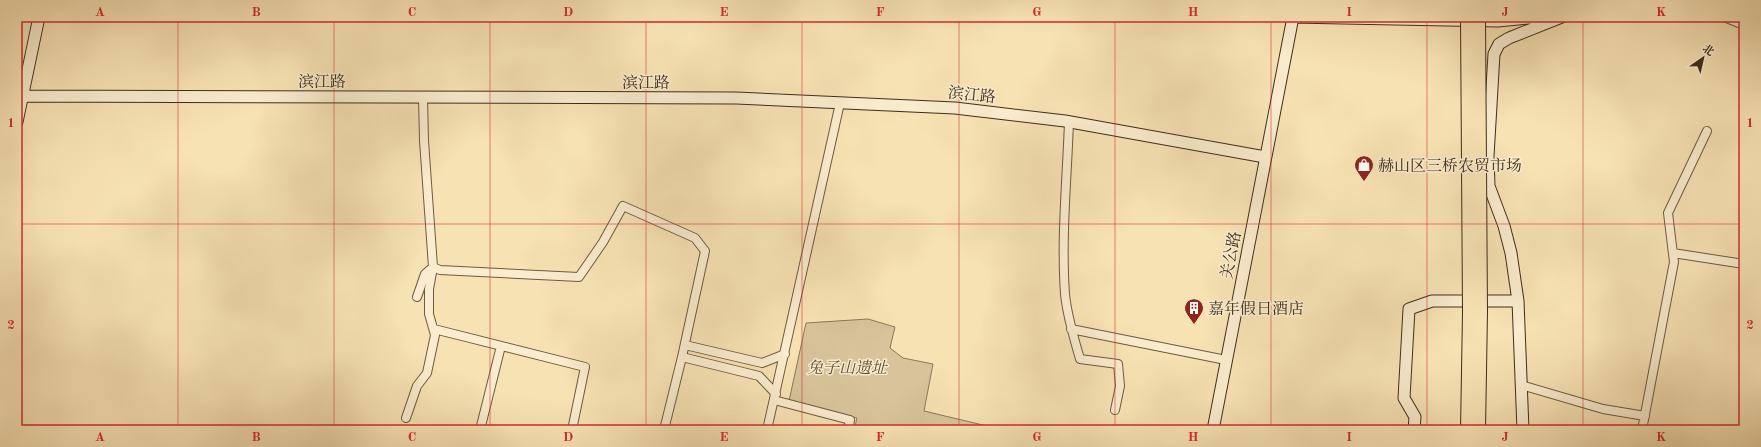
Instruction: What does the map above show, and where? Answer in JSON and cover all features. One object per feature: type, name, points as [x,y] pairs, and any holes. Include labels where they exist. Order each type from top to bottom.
[{"type":"main road","points":[[17,122],[19,96],[39,17]]},
{"type":"main road","points":[[1293,17],[1498,21],[1539,17]]},
{"type":"main road","name":"关公路","points":[[1212,430],[1293,17]]},
{"type":"main road","points":[[1467,17],[1479,430]]},
{"type":"main road","points":[[1467,430],[1475,312],[1479,17]]},
{"type":"main road","points":[[1523,430],[1518,301],[1511,253],[1504,226],[1489,186],[1488,156],[1494,54],[1499,44],[1509,38],[1562,17]]},
{"type":"main road","name":"滨江路","points":[[19,96],[736,98],[955,108],[1069,122],[1265,157]]},
{"type":"main road","points":[[1414,430],[1415,417],[1404,398],[1409,309],[1432,301],[1518,301]]},
{"type":"street","points":[[1724,17],[1744,25]]},
{"type":"street","points":[[406,418],[417,386],[427,373],[435,335],[429,314],[432,267],[424,141],[423,97]]},
{"type":"street","points":[[768,430],[840,103]]},
{"type":"street","points":[[1069,122],[1065,287],[1071,329],[1080,360],[1118,364],[1120,386],[1115,410]]},
{"type":"street","points":[[1642,430],[1674,262],[1668,214],[1707,131]]},
{"type":"street","points":[[432,267],[440,270],[579,277],[603,242],[623,206],[695,238],[704,251],[685,346],[664,430]]},
{"type":"street","points":[[1673,253],[1744,264]]},
{"type":"street","points":[[417,297],[425,274],[432,267]]},
{"type":"street","points":[[434,329],[585,367],[572,430]]},
{"type":"street","points":[[1071,329],[1226,360]]},
{"type":"street","points":[[480,430],[501,346]]},
{"type":"street","points":[[685,346],[762,363],[784,354]]},
{"type":"street","points":[[682,356],[759,376],[775,397],[850,420],[848,430]]},
{"type":"street","points":[[1521,385],[1603,409],[1644,416]]},
{"type":"green space","name":"兔子山遗址","points":[[868,319],[895,327],[890,348],[903,358],[933,364],[924,411],[1004,430],[854,430],[857,418],[789,401],[806,323]]},
{"type":"place","name":"赫山区三桥农贸市场","points":[[1364,182]]},
{"type":"place","name":"嘉年假日酒店","points":[[1194,325]]}]
